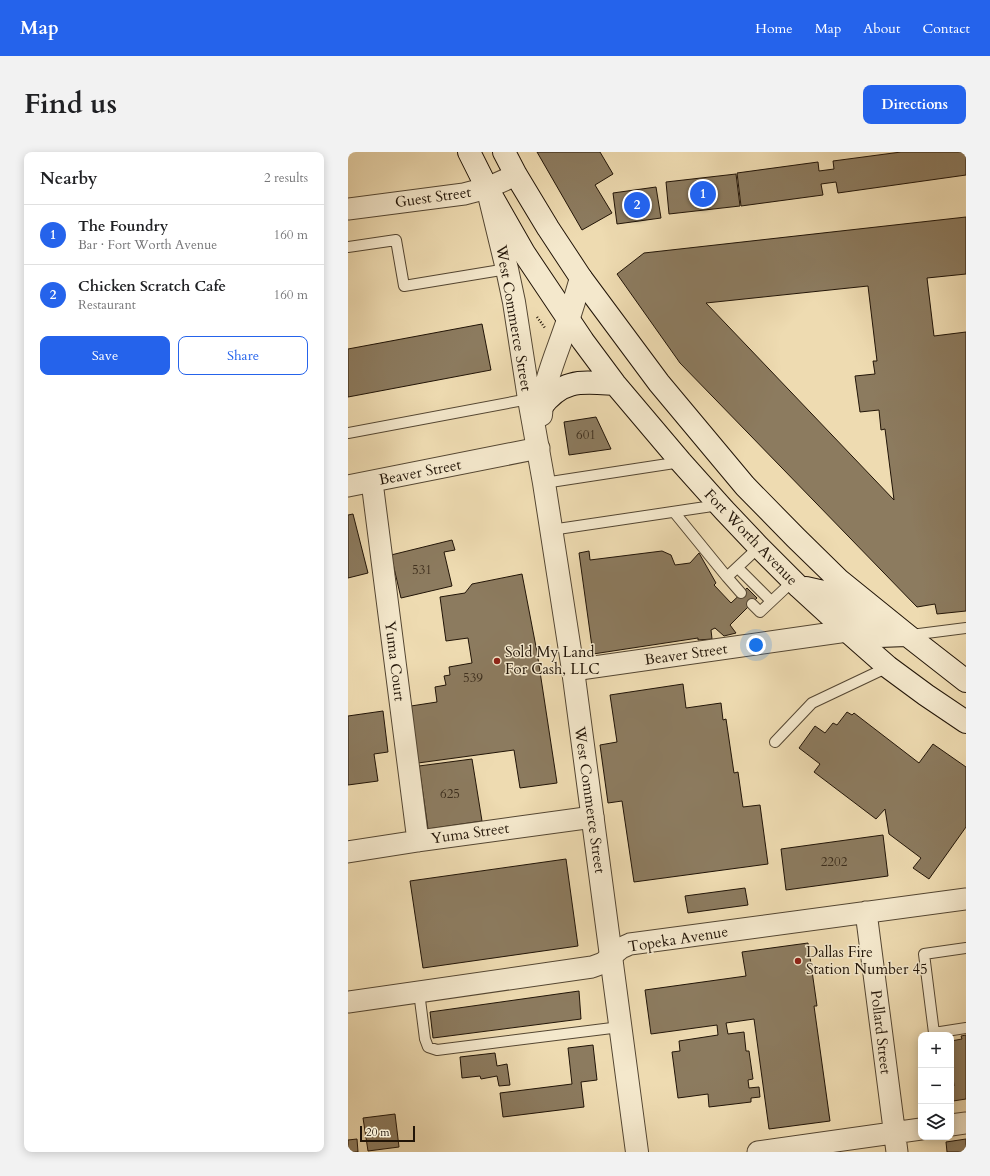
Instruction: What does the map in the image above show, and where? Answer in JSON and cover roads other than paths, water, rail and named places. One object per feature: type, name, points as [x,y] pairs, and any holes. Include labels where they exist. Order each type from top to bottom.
[{"type":"main road","name":"West Commerce Street","points":[[469,152],[487,188],[524,253],[569,319]]},
{"type":"main road","points":[[504,152],[548,228],[581,278]]},
{"type":"main road","name":"West Commerce Street","points":[[487,188],[507,269],[535,403],[539,448],[573,670],[637,1152]]},
{"type":"main road","name":"West Commerce Street","points":[[535,403],[551,368],[569,319],[581,278]]},
{"type":"main road","name":"Fort Worth Avenue","points":[[581,278],[659,383],[745,486],[839,580],[966,681]]},
{"type":"main road","name":"Fort Worth Avenue","points":[[569,319],[583,341],[615,384],[721,508],[759,547],[796,584],[888,666],[926,695],[966,722]]},
{"type":"main road","points":[[535,403],[561,388],[585,382],[615,384]]},
{"type":"main road","points":[[634,406],[659,383]]},
{"type":"main road","points":[[721,508],[745,486]]},
{"type":"main road","points":[[796,584],[828,593],[880,636],[907,635]]},
{"type":"street","name":"Guest Street","points":[[348,209],[464,194],[487,188],[516,175]]},
{"type":"street","name":"Beaver Street","points":[[348,486],[539,448]]},
{"type":"street","name":"Yuma Court","points":[[372,482],[418,841]]},
{"type":"street","name":"Beaver Street","points":[[573,670],[847,631]]},
{"type":"street","name":"Yuma Street","points":[[348,852],[593,817]]},
{"type":"street","name":"Topeka Avenue","points":[[348,1002],[592,967],[603,963],[621,948],[630,944],[966,899]]},
{"type":"street","name":"Pollard Street","points":[[866,912],[895,1142]]},
{"type":"street","points":[[954,1125],[966,1123]]},
{"type":"street","points":[[758,1152],[895,1142],[918,1130]]},
{"type":"lane","points":[[348,247],[396,240],[404,286],[507,269]]},
{"type":"lane","points":[[348,433],[535,403]]},
{"type":"lane","points":[[544,483],[681,462]]},
{"type":"lane","points":[[551,530],[674,512],[721,508]]},
{"type":"lane","points":[[674,512],[741,593]]},
{"type":"lane","points":[[727,577],[759,547]]},
{"type":"lane","points":[[738,568],[771,601]]},
{"type":"lane","points":[[752,604],[760,612],[771,601],[796,584]]},
{"type":"lane","points":[[907,635],[966,628]]},
{"type":"lane","points":[[775,742],[812,703],[888,666]]},
{"type":"lane","points":[[966,948],[924,954],[934,1033],[966,1028]]},
{"type":"lane","points":[[418,992],[424,1039],[428,1047],[437,1050],[620,1027]]},
{"type":"place","name":"The Foundry","points":[[703,194]]},
{"type":"place","name":"Chicken Scratch Cafe","points":[[637,205]]},
{"type":"place","name":"Sold My Land For Cash, LLC","points":[[497,661]]},
{"type":"place","name":"Dallas Fire Station Number 45","points":[[798,961]]}]
